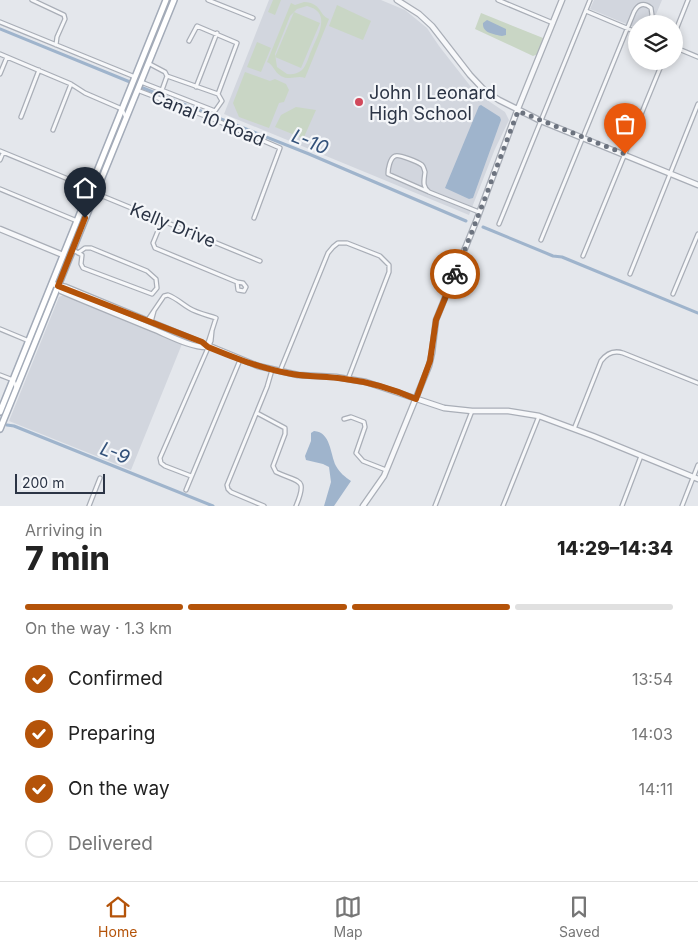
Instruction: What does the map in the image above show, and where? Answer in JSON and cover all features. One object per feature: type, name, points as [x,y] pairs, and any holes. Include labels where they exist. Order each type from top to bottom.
[{"type":"main road","points":[[0,429],[90,206],[93,187],[166,0]]},
{"type":"main road","points":[[0,412],[86,198],[126,119],[173,1]]},
{"type":"main road","points":[[132,104],[131,98],[142,71],[140,64]]},
{"type":"main road","points":[[86,198],[90,206]]},
{"type":"main road","points":[[16,372],[20,381]]},
{"type":"street","points":[[32,0],[64,15],[65,18],[57,37],[56,45]]},
{"type":"street","points":[[208,0],[253,18]]},
{"type":"street","points":[[397,0],[419,14],[432,26],[470,76],[498,100],[541,121],[698,185]]},
{"type":"street","points":[[498,0],[553,23]]},
{"type":"street","points":[[363,506],[380,484],[387,470],[416,399],[430,361],[436,320],[562,0]]},
{"type":"street","points":[[499,224],[590,0]]},
{"type":"street","points":[[682,15],[688,0]]},
{"type":"street","points":[[633,15],[637,6],[641,4],[651,8],[652,15]]},
{"type":"street","points":[[541,240],[628,28],[586,11]]},
{"type":"street","points":[[0,22],[135,77]]},
{"type":"street","points":[[189,41],[198,26],[237,43],[218,94]]},
{"type":"street","points":[[196,87],[216,33]]},
{"type":"street","points":[[683,50],[698,56]]},
{"type":"street","points":[[0,54],[72,84],[88,94],[122,109],[126,119]]},
{"type":"street","points":[[0,74],[7,57]]},
{"type":"street","points":[[140,82],[215,111],[222,101],[218,94],[167,76],[165,72],[148,63]]},
{"type":"street","points":[[20,117],[39,70]]},
{"type":"street","points":[[584,256],[659,70]]},
{"type":"street","points":[[162,90],[167,76]]},
{"type":"street","points":[[53,130],[72,84]]},
{"type":"street","name":"Canal 10 Road","points":[[137,90],[279,146],[281,150],[254,218]]},
{"type":"street","points":[[630,274],[698,104]]},
{"type":"street","points":[[0,160],[1,152]]},
{"type":"street","name":"Kelly Drive","points":[[1,152],[93,187],[100,195],[260,262]]},
{"type":"street","points":[[429,192],[424,188],[423,183],[426,172],[421,164],[400,155],[392,159],[388,174],[429,192],[480,212]]},
{"type":"street","points":[[0,190],[77,221]]},
{"type":"street","points":[[162,221],[154,243],[155,248],[237,282]]},
{"type":"street","points":[[0,229],[63,255]]},
{"type":"street","points":[[673,294],[698,234]]},
{"type":"street","points":[[280,372],[328,253],[338,243],[347,243],[382,258],[389,265],[389,272],[348,379]]},
{"type":"street","points":[[72,250],[82,256],[80,264],[82,268],[152,294],[155,292],[158,284],[156,279],[147,271],[91,248],[85,248],[78,253]]},
{"type":"street","points":[[52,284],[202,342],[208,347],[240,360],[272,370],[298,375],[348,379],[378,385],[444,408],[472,411],[508,411],[539,416],[696,478]]},
{"type":"street","points":[[58,286],[61,291],[107,311],[185,342],[208,347]]},
{"type":"street","points":[[149,321],[164,296],[168,295],[201,314],[216,318],[211,341],[160,458],[165,466],[191,476]]},
{"type":"street","points":[[0,329],[29,341]]},
{"type":"street","points":[[574,429],[601,361],[607,355],[619,352],[698,383]]},
{"type":"street","points":[[186,490],[240,360]]},
{"type":"street","points":[[264,506],[231,492],[228,489],[227,483],[257,413],[272,370]]},
{"type":"street","points":[[0,375],[13,380],[16,385],[15,392]]},
{"type":"street","points":[[435,506],[472,411]]},
{"type":"street","points":[[257,413],[285,428],[285,434],[273,466],[276,472],[302,485],[302,491],[296,506]]},
{"type":"street","points":[[503,506],[539,416]]},
{"type":"street","points":[[344,419],[351,417],[364,422],[365,427],[356,454],[363,461],[387,470]]},
{"type":"street","points":[[622,506],[641,456]]},
{"type":"street","points":[[682,506],[696,478],[698,465]]},
{"type":"street","points":[[89,506],[100,478]]},
{"type":"shaded area","name":"John I Leonard High School","points":[[269,0],[381,0],[405,10],[427,28],[475,92],[505,112],[509,120],[495,149],[469,215],[224,114]]},
{"type":"shaded area","points":[[594,0],[662,0],[656,15],[628,15],[628,25],[590,9]]},
{"type":"shaded area","points":[[64,295],[182,344],[131,470],[9,421],[59,297]]},
{"type":"green space","points":[[273,0],[281,0],[275,15],[268,12]]},
{"type":"green space","points":[[304,2],[314,4],[329,19],[305,78],[284,77],[267,62],[291,3],[295,5]],"holes":[[[307,6],[319,13],[321,24],[307,63],[302,70],[293,74],[287,74],[277,67],[275,54],[290,16],[297,9]]]},
{"type":"green space","points":[[337,5],[371,21],[363,40],[329,26]]},
{"type":"green space","points":[[294,12],[320,23],[301,68],[275,57]]},
{"type":"green space","points":[[481,13],[543,38],[538,54],[533,56],[475,29]]},
{"type":"green space","points":[[257,42],[271,48],[261,72],[247,67]]},
{"type":"green space","points":[[245,72],[270,81],[275,79],[286,84],[289,90],[284,102],[279,103],[269,128],[239,117],[233,103]]},
{"type":"green space","points":[[296,107],[316,110],[302,138],[275,127],[281,115]]},
{"type":"water","points":[[487,20],[506,29],[506,35],[492,34],[486,31],[483,23]]},
{"type":"water","points":[[481,105],[500,117],[501,120],[473,198],[469,199],[445,188]]},
{"type":"water","points":[[314,431],[320,432],[327,439],[336,466],[351,481],[334,506],[324,506],[331,482],[329,467],[306,460],[305,456],[311,441],[311,433]]},
{"type":"waterway","name":"L-10","points":[[0,29],[130,82]]},
{"type":"waterway","name":"L-10","points":[[143,88],[309,154],[466,221]]},
{"type":"waterway","name":"L-10","points":[[483,227],[698,313]]},
{"type":"waterway","name":"L-9","points":[[7,425],[14,426],[213,506]]},
{"type":"way so far","points":[[455,274],[518,111],[625,154]]},
{"type":"place","name":"John I Leonard High School","points":[[359,102]]},
{"type":"route","points":[[85,218],[58,286],[66,287],[258,366],[298,375],[345,378],[366,382],[416,399],[430,361],[436,320],[455,274]]}]
